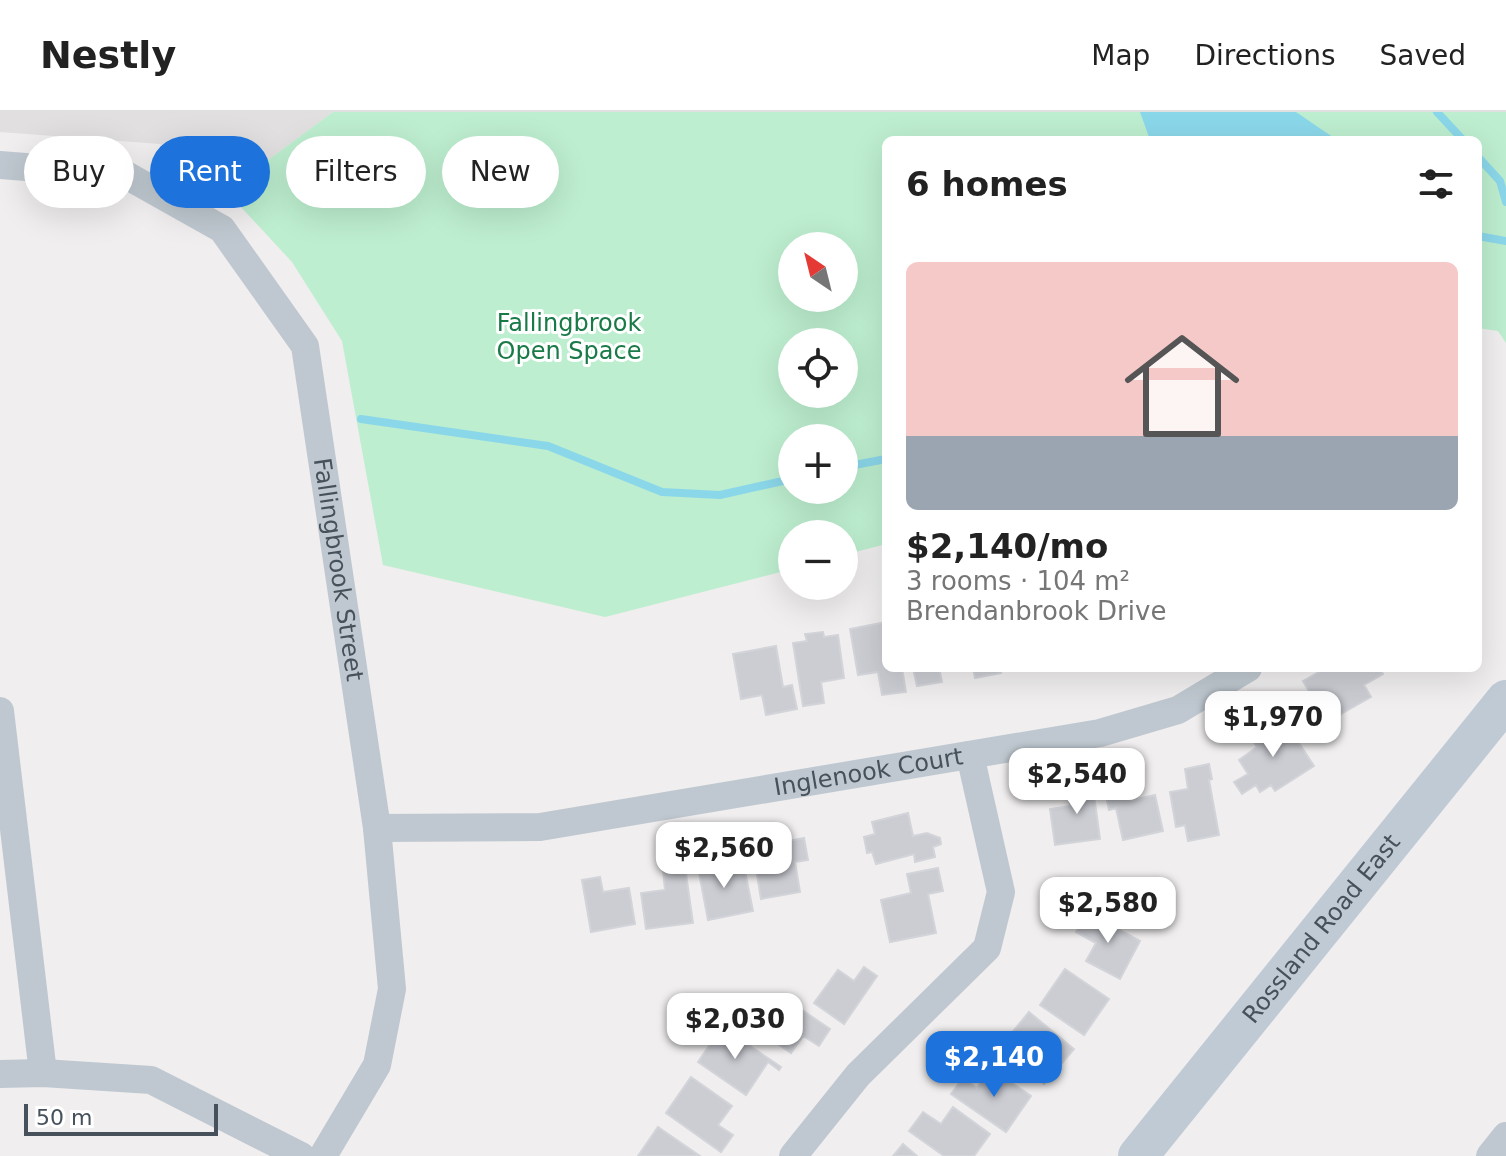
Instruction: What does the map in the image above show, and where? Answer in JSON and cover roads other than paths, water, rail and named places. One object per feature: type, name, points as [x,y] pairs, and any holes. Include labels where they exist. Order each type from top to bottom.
[{"type":"main road","name":"Rossland Road East","points":[[1138,1156],[1506,700]]},
{"type":"street","name":"Fallingbrook Street","points":[[0,165],[126,175],[222,229],[305,346],[377,828],[392,989],[377,1065],[323,1156]]},
{"type":"street","name":"Inglenook Court","points":[[377,828],[540,827],[1100,733],[1178,710],[1241,672]]},
{"type":"street","points":[[0,711],[43,1073]]},
{"type":"street","points":[[793,1156],[858,1075],[987,948],[1001,892],[970,755]]},
{"type":"street","points":[[0,1074],[43,1073],[151,1080],[301,1156]]},
{"type":"street","points":[[1490,1156],[1506,1136]]},
{"type":"water","points":[[1140,112],[1296,112],[1331,136],[1149,136]]},
{"type":"waterway","points":[[1437,112],[1459,136]]},
{"type":"waterway","points":[[1482,161],[1500,181],[1506,202]]},
{"type":"waterway","points":[[1482,237],[1506,241]]},
{"type":"waterway","points":[[361,419],[548,446],[662,492],[720,495],[778,482]]},
{"type":"waterway","points":[[858,464],[882,460]]},
{"type":"park label","name":"Fallingbrook Open Space","points":[[569,337]]}]
